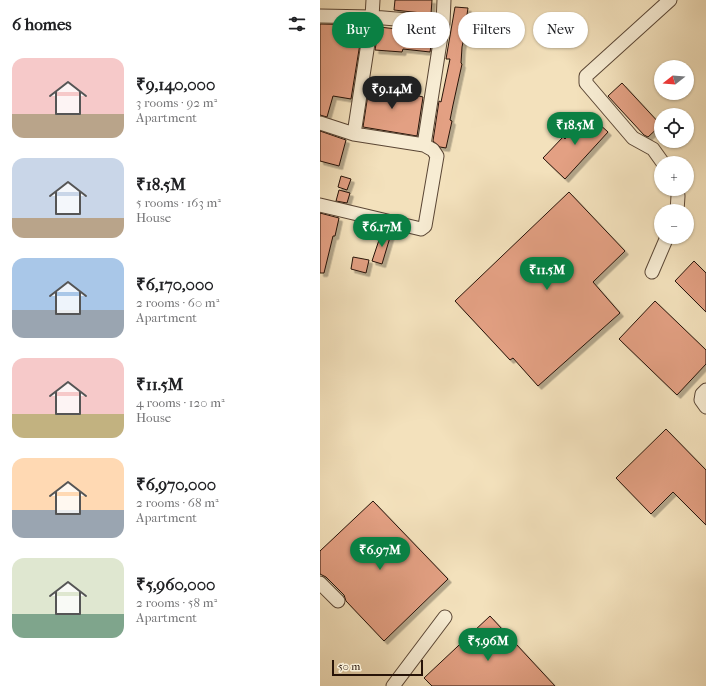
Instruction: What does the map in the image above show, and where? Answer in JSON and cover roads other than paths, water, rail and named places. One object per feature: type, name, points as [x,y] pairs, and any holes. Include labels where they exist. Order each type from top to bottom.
[{"type":"street","points":[[372,12],[373,0]]},
{"type":"street","points":[[443,12],[444,0]]},
{"type":"street","points":[[658,156],[653,149],[633,138],[586,83],[585,79],[586,76],[670,0]]},
{"type":"street","points":[[320,16],[332,16]]},
{"type":"street","points":[[354,134],[367,48]]},
{"type":"street","points":[[424,146],[439,48]]},
{"type":"street","points":[[320,123],[354,134],[424,146],[433,150],[437,156],[425,226],[422,229],[320,205]]},
{"type":"street","points":[[652,272],[664,244]]},
{"type":"street","points":[[706,390],[702,394],[701,400],[706,407]]},
{"type":"street","points":[[320,583],[338,600]]},
{"type":"street","points":[[393,686],[445,617]]}]
